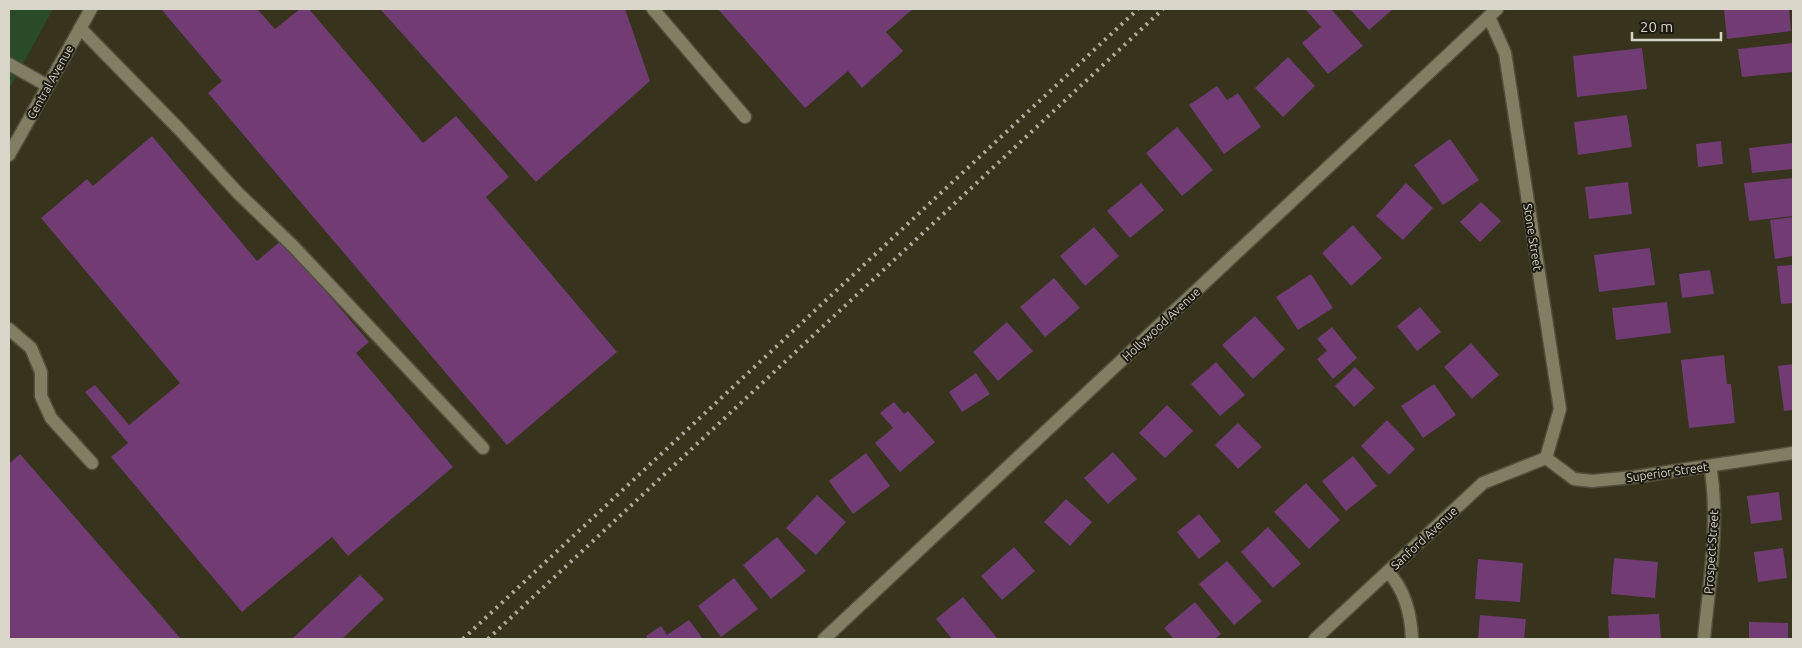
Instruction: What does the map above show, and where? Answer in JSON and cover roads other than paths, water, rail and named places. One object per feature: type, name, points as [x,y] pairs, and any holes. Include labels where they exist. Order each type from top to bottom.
[{"type":"street","name":"Central Avenue","points":[[9,155],[91,9]]},
{"type":"street","points":[[654,9],[745,116]]},
{"type":"street","name":"Stone Street","points":[[1493,13],[1505,54],[1560,409],[1546,458]]},
{"type":"street","name":"Hollywood Avenue","points":[[824,639],[1493,13]]},
{"type":"street","points":[[80,28],[179,129],[238,193],[293,246],[483,448]]},
{"type":"street","points":[[9,64],[48,86]]},
{"type":"street","points":[[9,330],[31,348],[41,372],[41,396],[52,418],[92,464]]},
{"type":"street","name":"Superior Street","points":[[1546,458],[1574,479],[1592,481],[1634,477],[1793,453]]},
{"type":"street","name":"Sanford Avenue","points":[[1315,639],[1483,483],[1546,458]]},
{"type":"street","name":"Prospect Street","points":[[1704,639],[1714,519],[1714,483],[1710,466]]},
{"type":"street","points":[[1388,572],[1397,581],[1403,594],[1409,614],[1412,639]]},
{"type":"railway","points":[[463,639],[1138,9]]},
{"type":"railway","points":[[488,639],[1163,9]]}]
